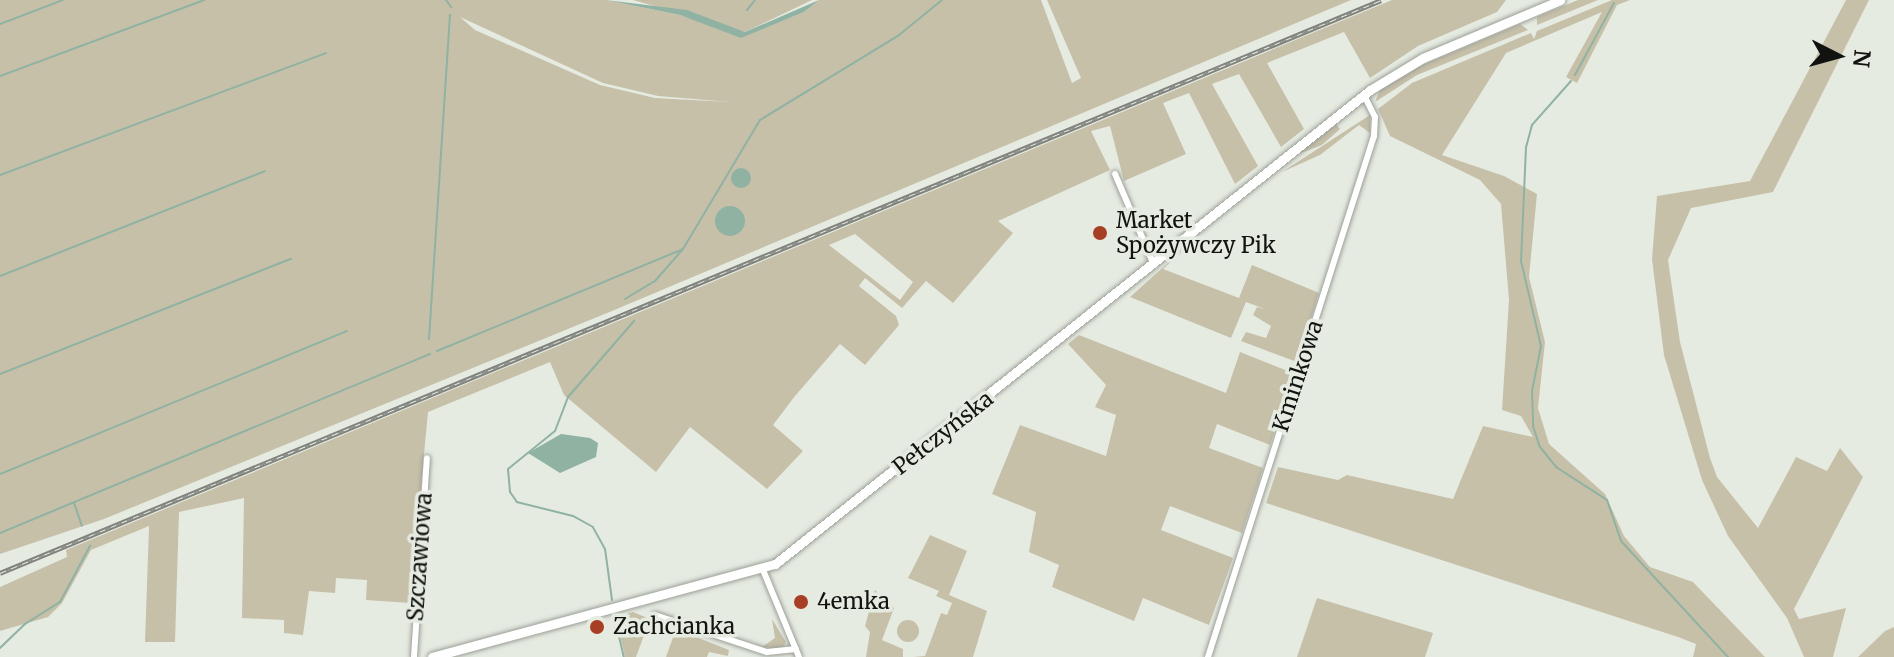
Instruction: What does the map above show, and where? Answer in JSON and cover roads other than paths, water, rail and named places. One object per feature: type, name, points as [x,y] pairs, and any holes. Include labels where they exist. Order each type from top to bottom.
[{"type":"main road","name":"Pełczyńska","points":[[432,657],[763,570],[1154,265],[1364,95],[1388,78],[1447,47],[1560,0]]},
{"type":"street","name":"Kminkowa","points":[[1208,657],[1374,136],[1375,117],[1364,95]]},
{"type":"street","points":[[1115,174],[1154,265]]},
{"type":"street","name":"Szczawiowa","points":[[414,657],[427,458]]},
{"type":"street","points":[[763,570],[799,657]]},
{"type":"street","points":[[655,615],[767,652],[796,649]]},
{"type":"waterway","points":[[0,24],[63,0]]},
{"type":"waterway","points":[[0,76],[204,0]]},
{"type":"waterway","points":[[446,0],[451,7]]},
{"type":"waterway","points":[[747,10],[755,0]]},
{"type":"waterway","points":[[437,351],[683,249],[760,120],[899,35],[942,0]]},
{"type":"waterway","points":[[1575,75],[1614,3]]},
{"type":"waterway","points":[[429,339],[450,15]]},
{"type":"waterway","points":[[0,175],[326,53]]},
{"type":"waterway","points":[[1571,81],[1532,125],[1526,147],[1521,261],[1541,346],[1532,391],[1533,426],[1540,447],[1556,467],[1607,500],[1621,541],[1728,657]]},
{"type":"waterway","points":[[0,276],[265,171]]},
{"type":"waterway","points":[[625,299],[655,281],[682,250]]},
{"type":"waterway","points":[[0,374],[291,259]]},
{"type":"waterway","points":[[612,600],[605,549],[593,527],[573,516],[517,502],[510,492],[508,469],[555,431],[568,397],[634,321]]},
{"type":"waterway","points":[[0,474],[347,331]]},
{"type":"waterway","points":[[0,533],[430,354]]},
{"type":"waterway","points":[[74,503],[82,526]]},
{"type":"waterway","points":[[0,648],[25,624],[60,602],[90,546]]},
{"type":"waterway","points":[[615,619],[624,657]]},
{"type":"railway","points":[[0,573],[1381,0]]},
{"type":"place","name":"Market Spożywczy Pik","points":[[1100,233]]},
{"type":"place","name":"4emka","points":[[801,602]]},
{"type":"place","name":"Zachcianka","points":[[597,627]]}]
